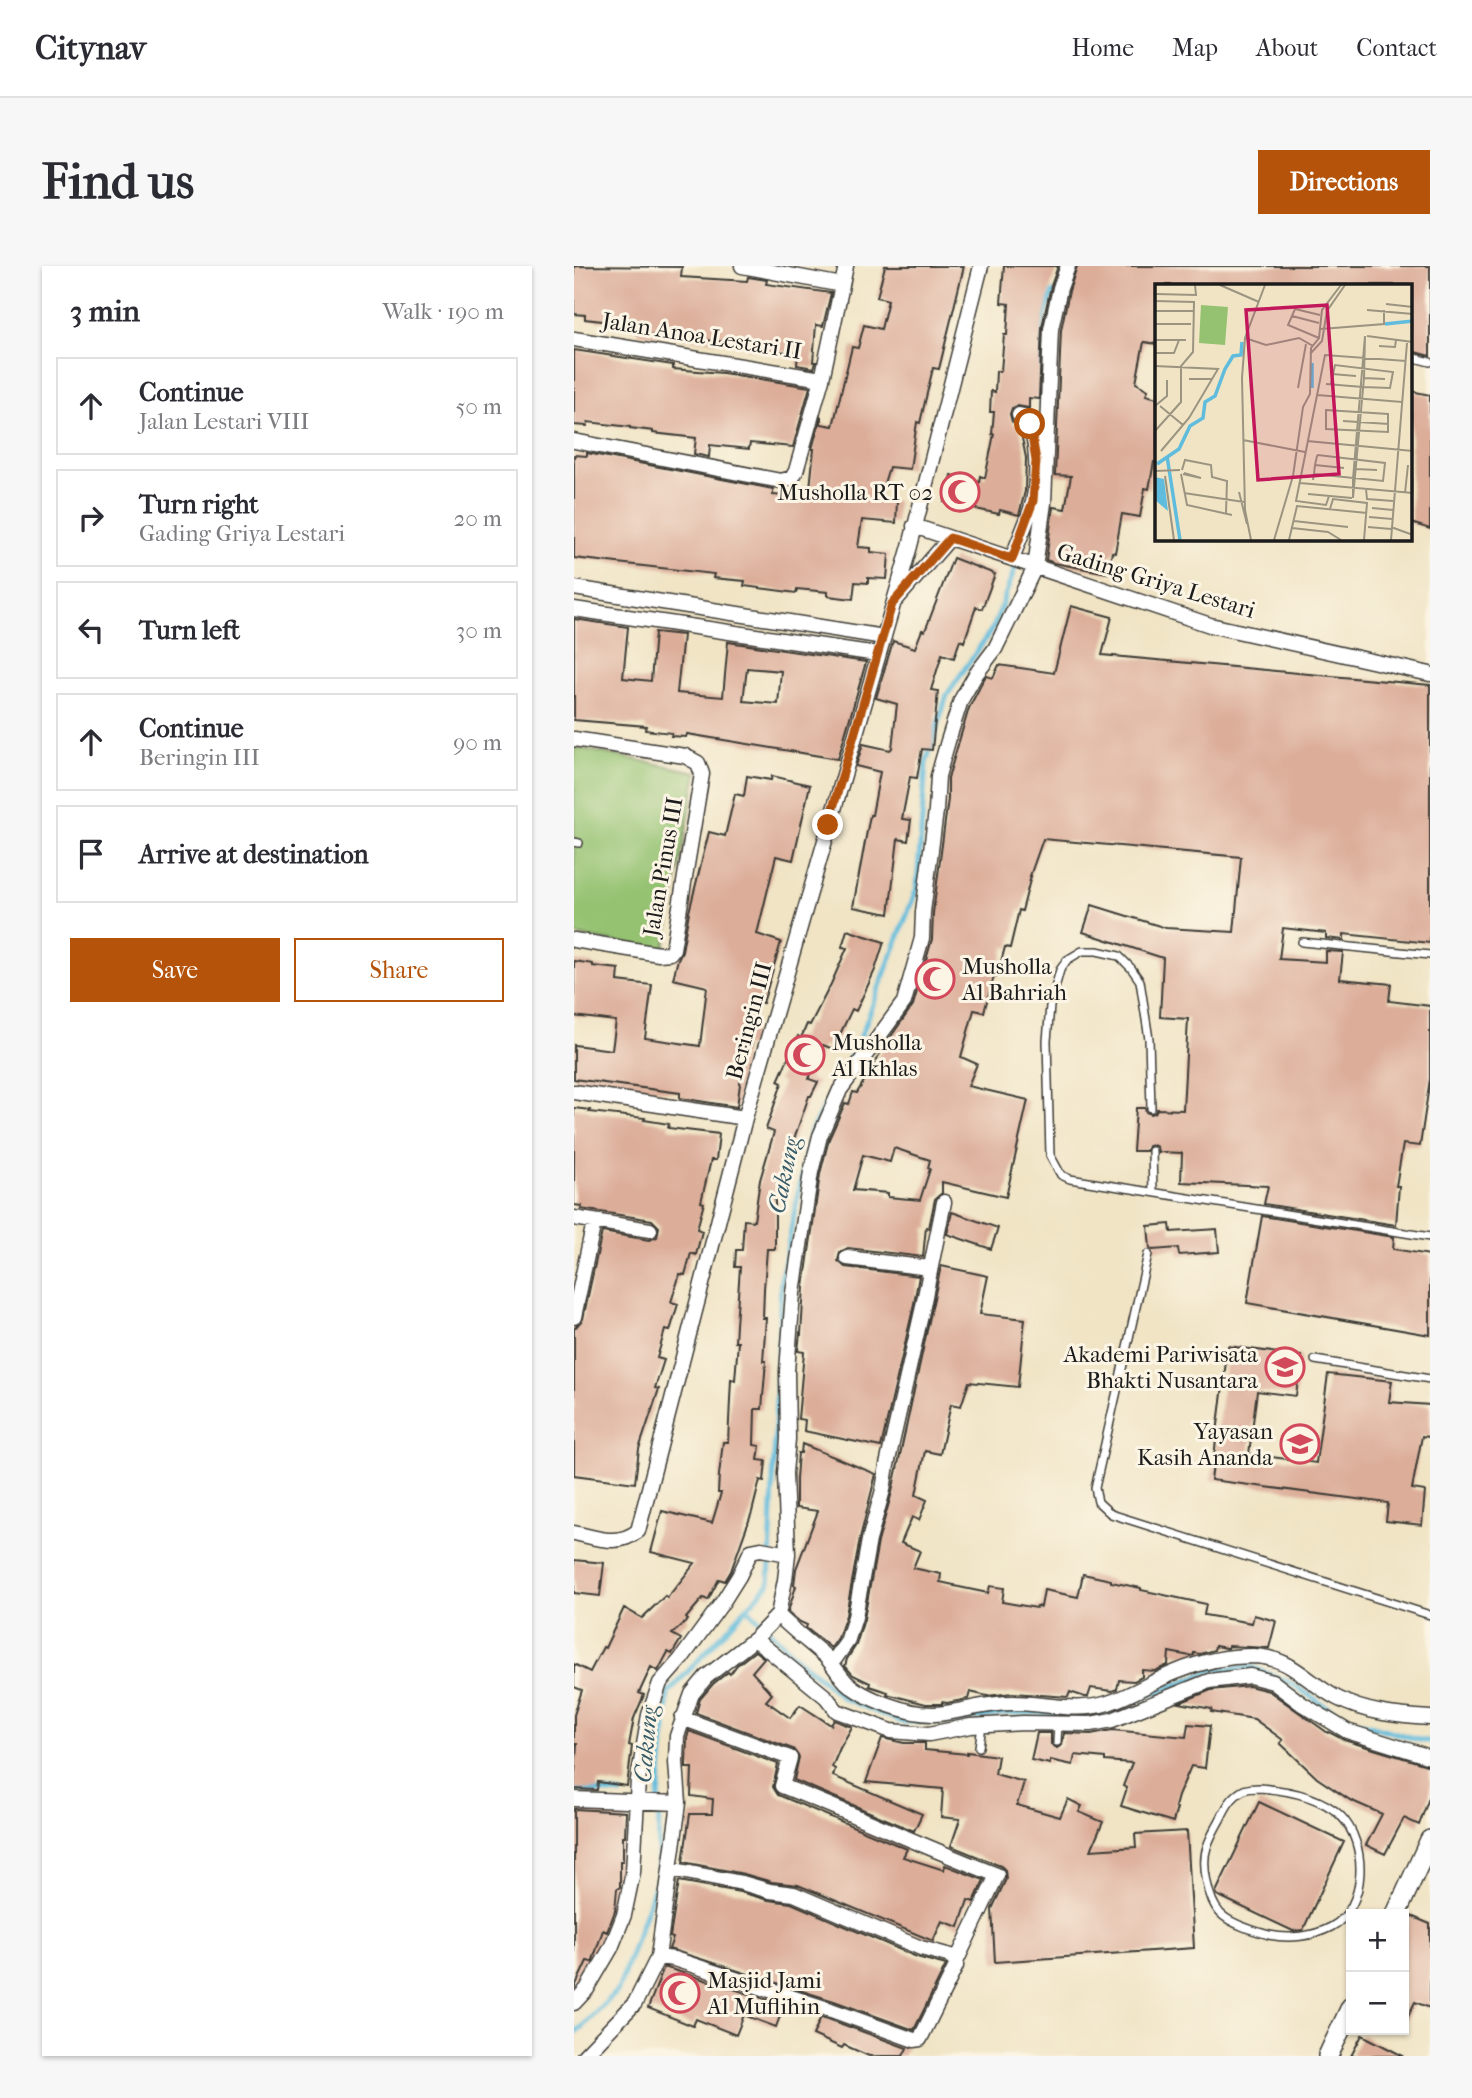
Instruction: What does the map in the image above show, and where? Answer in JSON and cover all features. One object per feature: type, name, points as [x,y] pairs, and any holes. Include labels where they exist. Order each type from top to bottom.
[{"type":"main road","points":[[1398,1909],[1430,1840]]},
{"type":"main road","points":[[1328,2056],[1346,2018]]},
{"type":"street","points":[[742,266],[842,285]]},
{"type":"street","points":[[574,441],[781,481],[792,478],[822,379],[846,266]]},
{"type":"street","name":"Beringin III","points":[[574,1533],[609,1540],[626,1540],[638,1531],[745,1118],[884,637],[981,266]]},
{"type":"street","points":[[584,2056],[635,2003],[658,1956],[676,1803],[677,1735],[692,1694],[706,1677],[756,1638],[777,1616],[785,1580],[787,1554],[786,1371],[793,1293],[811,1172],[820,1136],[840,1090],[904,1002],[922,938],[938,776],[948,741],[961,700],[995,649],[1033,566],[1044,503],[1051,329],[1068,266]]},
{"type":"street","name":"Jalan Anoa Lestari II","points":[[574,339],[822,379]]},
{"type":"street","points":[[1014,560],[1033,501],[1036,461],[1030,424],[1024,416],[1018,415]]},
{"type":"street","name":"Gading Griya Lestari","points":[[914,526],[1210,625],[1430,674]]},
{"type":"street","points":[[892,604],[950,538]]},
{"type":"street","points":[[574,588],[884,637]]},
{"type":"street","points":[[574,609],[877,654]]},
{"type":"street","name":"Jalan Pinus III","points":[[574,739],[685,756],[698,763],[702,774],[673,949],[670,953],[659,954],[574,940]]},
{"type":"street","points":[[574,1092],[745,1118]]},
{"type":"street","points":[[832,1663],[847,1642],[855,1618],[869,1540],[883,1490],[944,1202]]},
{"type":"street","points":[[574,1218],[650,1230]]},
{"type":"street","points":[[574,1317],[594,1222]]},
{"type":"street","points":[[847,1258],[930,1268]]},
{"type":"street","points":[[574,2003],[587,1989],[611,1948],[624,1915],[633,1872],[638,1780],[649,1715],[660,1683],[722,1602],[751,1551],[761,1549],[787,1554]]},
{"type":"street","points":[[777,1616],[832,1663],[848,1683],[896,1708],[915,1713],[934,1714],[988,1704],[1014,1703],[1091,1707],[1127,1696],[1176,1671],[1199,1664],[1233,1657],[1258,1657],[1281,1661],[1297,1669],[1336,1698],[1364,1708],[1395,1715],[1430,1718]]},
{"type":"street","points":[[756,1638],[826,1697],[837,1711],[891,1731],[929,1734],[982,1725],[1058,1722],[1091,1724],[1112,1720],[1209,1681],[1250,1676],[1273,1682],[1347,1731],[1430,1757]]},
{"type":"street","points":[[658,1956],[831,2010],[915,2040],[920,2039],[951,1979],[956,1962],[997,1875],[782,1786],[790,1758],[682,1718]]},
{"type":"street","points":[[574,1799],[676,1803]]},
{"type":"street","points":[[670,1870],[794,1894],[921,1948],[951,1956],[956,1962]]},
{"type":"lane","points":[[1412,357],[1430,362]]},
{"type":"lane","points":[[1302,942],[1430,954]]},
{"type":"lane","points":[[1151,1108],[1149,1039],[1140,981],[1119,956],[1082,951],[1067,960],[1060,970],[1049,1006],[1047,1041],[1050,1155],[1061,1175],[1070,1179],[1430,1237]]},
{"type":"lane","points":[[1152,1151],[1153,1192]]},
{"type":"lane","points":[[1148,1254],[1095,1488],[1098,1502],[1111,1514],[1430,1615]]},
{"type":"lane","points":[[1315,1360],[1430,1379]]},
{"type":"lane","points":[[1057,1742],[1058,1722]]},
{"type":"lane","points":[[979,1747],[982,1725]]},
{"type":"lane","points":[[1245,1789],[1288,1791],[1311,1798],[1338,1813],[1353,1830],[1360,1864],[1358,1891],[1348,1918],[1323,1931],[1300,1937],[1279,1937],[1244,1928],[1220,1914],[1211,1896],[1205,1874],[1206,1849],[1230,1801],[1245,1789]]},
{"type":"green space","points":[[574,747],[697,772],[664,950],[574,935]]},
{"type":"building","points":[[574,266],[682,267],[681,277],[747,281],[748,277],[767,280],[766,284],[831,293],[823,326],[816,325],[814,368],[797,365],[798,353],[747,349],[748,344],[638,334],[638,325],[585,319],[585,315],[574,314]]},
{"type":"building","points":[[885,266],[964,266],[939,369],[933,368],[920,423],[917,422],[910,469],[889,467],[879,500],[897,501],[896,523],[862,520],[858,547],[889,554],[887,579],[868,578],[868,583],[855,582],[853,599],[828,596],[828,592],[797,589],[796,593],[744,586],[745,581],[713,578],[714,574],[574,558],[574,455],[587,456],[587,453],[773,489],[773,495],[809,498],[812,449],[821,416],[821,424],[833,426],[852,347],[858,348],[864,325],[881,329],[888,300],[877,297]]},
{"type":"building","points":[[1004,266],[1058,266],[1042,327],[1039,399],[1029,398],[1029,408],[1017,406],[1012,408],[1010,414],[1012,422],[1020,428],[1026,458],[1025,491],[1019,515],[1000,510],[999,514],[944,502],[951,475],[979,483],[980,476],[985,478],[994,434],[994,412],[990,412],[991,391],[995,392],[996,371],[1001,371],[1004,335],[1007,335],[1009,304],[1001,303]]},
{"type":"building","points":[[1077,266],[1430,266],[1430,356],[1412,351],[1412,284],[1155,284],[1155,344],[1144,342],[1136,383],[1148,390],[1146,395],[1155,397],[1155,462],[1149,489],[1145,488],[1140,517],[1122,514],[1115,553],[1112,552],[1108,573],[1046,560],[1053,507],[1065,509],[1071,476],[1055,475],[1061,330]]},
{"type":"building","points":[[574,350],[673,365],[673,369],[723,373],[810,387],[793,447],[750,443],[749,449],[710,445],[709,457],[694,454],[696,438],[588,422],[587,426],[574,425]]},
{"type":"building","points":[[1412,391],[1430,395],[1430,529],[1412,523]]},
{"type":"building","points":[[953,558],[995,574],[982,609],[976,607],[964,642],[960,640],[954,658],[942,654],[931,690],[938,691],[932,750],[922,749],[917,778],[910,777],[902,819],[911,820],[908,841],[898,839],[889,914],[853,907],[880,772],[856,766],[863,744],[890,750],[892,748],[897,704],[876,698],[893,641],[915,648],[922,630],[925,631]]},
{"type":"building","points":[[1071,606],[1112,617],[1102,655],[1430,685],[1430,943],[1344,934],[1344,940],[1326,938],[1326,933],[1283,928],[1279,959],[1326,962],[1326,951],[1343,952],[1340,979],[1391,984],[1389,1001],[1430,1006],[1430,1079],[1420,1146],[1403,1144],[1396,1186],[1399,1186],[1396,1225],[1264,1204],[1268,1186],[1181,1182],[1182,1153],[1158,1152],[1153,1145],[1148,1146],[1146,1151],[1133,1151],[1136,1108],[1145,1108],[1146,1112],[1151,1114],[1157,1109],[1183,1110],[1188,1019],[1160,1017],[1163,958],[1083,932],[1092,905],[1166,928],[1234,932],[1241,857],[1043,839],[1030,876],[1022,911],[1019,910],[1010,948],[1005,947],[984,1012],[974,1010],[961,1057],[977,1064],[968,1086],[1028,1100],[1006,1197],[942,1182],[942,1193],[935,1199],[929,1228],[926,1227],[923,1257],[848,1248],[840,1252],[838,1261],[845,1267],[919,1276],[913,1309],[881,1447],[804,1431],[805,1420],[798,1419],[804,1352],[798,1351],[820,1174],[829,1139],[845,1103],[849,1104],[853,1092],[857,1093],[885,1045],[913,1005],[932,939],[948,778],[969,708],[986,676],[993,678],[999,665],[1054,673]],"holes":[[[894,1148],[930,1160],[930,1169],[920,1200],[888,1197],[888,1193],[853,1190],[863,1155],[890,1162]]]},
{"type":"building","points":[[574,619],[628,627],[623,678],[651,681],[655,632],[683,635],[677,693],[723,697],[728,642],[866,662],[838,759],[687,734],[686,737],[671,736],[672,733],[645,730],[646,726],[574,720]],"holes":[[[747,668],[781,671],[778,704],[743,701]]]},
{"type":"building","points":[[747,776],[771,780],[772,776],[810,785],[793,860],[776,856],[757,934],[781,942],[763,1003],[757,1002],[751,1047],[745,1046],[737,1107],[680,1098],[680,1093],[574,1079],[574,1045],[612,1050],[616,1021],[574,1016],[574,961],[619,969],[618,981],[652,985],[645,1038],[700,1046],[707,987],[673,979],[709,832],[725,836],[735,794],[744,796]]},
{"type":"building","points":[[847,930],[884,942],[875,970],[856,1011],[852,1009],[833,1049],[823,1045],[809,1079],[818,1082],[809,1096],[787,1159],[790,1160],[780,1196],[775,1195],[775,1249],[767,1249],[764,1289],[763,1318],[766,1318],[763,1361],[766,1361],[762,1409],[755,1409],[754,1445],[760,1446],[758,1460],[766,1461],[764,1481],[760,1480],[731,1571],[725,1581],[719,1579],[708,1600],[703,1598],[686,1618],[688,1620],[672,1634],[681,1639],[672,1654],[668,1652],[658,1671],[651,1667],[639,1693],[644,1695],[634,1718],[629,1745],[632,1746],[627,1786],[598,1782],[597,1790],[574,1789],[577,1744],[574,1744],[574,1715],[582,1690],[574,1687],[574,1664],[590,1672],[624,1608],[642,1618],[665,1596],[667,1598],[695,1563],[651,1552],[662,1511],[712,1523],[721,1493],[718,1493],[723,1442],[728,1442],[731,1379],[735,1380],[740,1267],[735,1267],[736,1250],[742,1250],[744,1220],[754,1221],[760,1180],[774,1132],[766,1129],[782,1083],[778,1081],[798,1036],[801,1038],[807,1024],[810,1025],[831,984],[847,948],[842,947]]},
{"type":"building","points":[[574,1108],[645,1118],[644,1120],[669,1124],[668,1128],[719,1134],[716,1160],[711,1160],[701,1202],[704,1203],[697,1229],[702,1231],[696,1255],[691,1253],[685,1275],[680,1274],[671,1302],[678,1304],[670,1331],[665,1330],[657,1358],[664,1360],[655,1388],[659,1389],[639,1449],[635,1483],[574,1475],[574,1329],[583,1319],[602,1232],[649,1240],[657,1237],[659,1227],[652,1220],[581,1209],[582,1206],[574,1205]]},
{"type":"building","points":[[952,1212],[998,1228],[991,1249],[947,1234]]},
{"type":"building","points":[[1262,1216],[1394,1237],[1393,1249],[1430,1255],[1430,1335],[1247,1303]]},
{"type":"building","points":[[1170,1224],[1171,1232],[1217,1229],[1219,1252],[1179,1255],[1178,1248],[1150,1248],[1148,1226]]},
{"type":"building","points":[[941,1266],[988,1276],[980,1314],[1025,1319],[1018,1387],[969,1382],[961,1406],[951,1404],[940,1454],[925,1451],[916,1495],[927,1500],[919,1520],[912,1517],[901,1543],[920,1551],[913,1568],[941,1574],[940,1582],[954,1586],[988,1593],[990,1586],[1004,1588],[1002,1602],[1036,1608],[1041,1607],[1044,1590],[1078,1597],[1083,1574],[1111,1580],[1141,1590],[1206,1604],[1204,1615],[1252,1623],[1254,1615],[1276,1621],[1269,1648],[1215,1646],[1214,1650],[1190,1656],[1169,1652],[1168,1665],[1155,1671],[1142,1670],[1142,1677],[1134,1681],[1119,1680],[1117,1689],[1112,1691],[1091,1688],[1088,1697],[1070,1692],[1068,1697],[1013,1693],[987,1696],[970,1692],[968,1699],[942,1704],[926,1704],[887,1694],[888,1692],[869,1686],[870,1683],[853,1675],[845,1666],[856,1645],[864,1619],[878,1542],[892,1492]]},
{"type":"building","points":[[1228,1346],[1301,1356],[1296,1396],[1257,1391],[1249,1454],[1316,1463],[1328,1374],[1392,1381],[1389,1402],[1430,1405],[1430,1437],[1422,1436],[1412,1489],[1425,1491],[1422,1525],[1386,1521],[1388,1503],[1211,1480]]},
{"type":"building","points":[[802,1444],[876,1474],[860,1538],[846,1615],[838,1638],[831,1648],[806,1628],[807,1625],[788,1612],[796,1586],[796,1569],[818,1511],[796,1508],[798,1453],[801,1453]]},
{"type":"building","points":[[574,1560],[604,1563],[600,1596],[574,1593]]},
{"type":"building","points":[[755,1651],[764,1658],[752,1672],[772,1694],[766,1701],[790,1718],[800,1705],[831,1725],[834,1720],[852,1727],[832,1767],[835,1769],[833,1776],[922,1814],[914,1831],[794,1780],[799,1757],[793,1749],[696,1713],[700,1699],[713,1684],[728,1672],[730,1674]]},
{"type":"building","points":[[1249,1686],[1269,1691],[1328,1733],[1430,1766],[1430,1795],[1419,1825],[1404,1818],[1385,1854],[1366,1845],[1382,1814],[1350,1800],[1317,1778],[1280,1743],[1283,1740],[1254,1719],[1211,1712],[1212,1709],[1179,1703],[1211,1690]]},
{"type":"building","points":[[1188,1724],[1210,1726],[1205,1768],[1191,1766],[1178,1796],[1173,1822],[1121,1806],[1127,1788],[1123,1786],[1132,1763],[1075,1755],[1073,1765],[1050,1760],[1050,1764],[1031,1760],[1037,1733],[1051,1733],[1051,1744],[1057,1748],[1062,1745],[1064,1733],[1091,1734],[1112,1730],[1186,1737]]},
{"type":"building","points":[[689,1731],[778,1764],[773,1787],[778,1795],[907,1849],[903,1857],[944,1870],[945,1865],[984,1880],[974,1902],[968,1900],[959,1927],[942,1921],[933,1941],[798,1885],[772,1882],[683,1862],[690,1814],[712,1814],[713,1799],[691,1796],[692,1768],[686,1768]]},
{"type":"building","points":[[882,1738],[904,1743],[925,1743],[925,1750],[998,1756],[995,1774],[1024,1782],[1017,1805],[1060,1817],[1068,1799],[1082,1806],[1079,1812],[1103,1822],[1091,1850],[1136,1847],[1135,1834],[1187,1831],[1194,1948],[995,1962],[992,1909],[1006,1879],[1005,1870],[951,1846],[960,1819],[941,1817],[943,1789],[866,1782]]},
{"type":"building","points":[[1259,1802],[1344,1842],[1303,1930],[1293,1931],[1217,1895],[1216,1892]]},
{"type":"building","points":[[574,1809],[626,1812],[623,1861],[620,1861],[620,1887],[617,1889],[615,1911],[607,1932],[603,1930],[592,1962],[587,1961],[574,1989]]},
{"type":"building","points":[[679,1881],[791,1903],[917,1957],[946,1965],[914,2030],[834,2001],[669,1949],[673,1938],[670,1937]]},
{"type":"building","points":[[1411,1916],[1430,1924],[1430,2008],[1415,2002],[1409,2015],[1409,1972]]},
{"type":"building","points":[[664,1967],[784,2005],[776,2027],[744,2015],[736,2035],[696,2019],[693,2026],[648,2008]]},
{"type":"building","points":[[821,2017],[907,2048],[903,2056],[869,2056],[844,2045],[842,2048],[813,2035]]},
{"type":"building","points":[[1362,2035],[1403,2056],[1351,2056]]},
{"type":"waterway","name":"Cakung","points":[[1041,407],[1042,324],[1053,292]]},
{"type":"waterway","name":"Cakung","points":[[574,2035],[618,1990],[658,1877],[659,1797],[668,1693],[769,1584],[781,1281],[810,1133],[858,1044],[917,888],[926,763],[947,695],[994,626],[1017,563]]},
{"type":"waterway","points":[[747,1608],[797,1658],[843,1698],[901,1722],[951,1722],[1007,1713],[1102,1715],[1212,1670],[1252,1667],[1289,1682],[1342,1717],[1430,1741]]},
{"type":"waterway","points":[[574,1790],[621,1794]]},
{"type":"place","name":"Musholla RT 02","points":[[960,492]]},
{"type":"place","name":"Musholla Al Bahriah","points":[[935,979]]},
{"type":"place","name":"Musholla Al Ikhlas","points":[[805,1055]]},
{"type":"place","name":"Akademi Pariwisata Bhakti Nusantara","points":[[1285,1367]]},
{"type":"place","name":"Yayasan Kasih Ananda","points":[[1300,1444]]},
{"type":"place","name":"Masjid Jami Al Muflihin","points":[[680,1993]]},
{"type":"route","points":[[828,825],[892,604],[950,538],[1012,559],[1033,501],[1036,461],[1030,424]]}]
